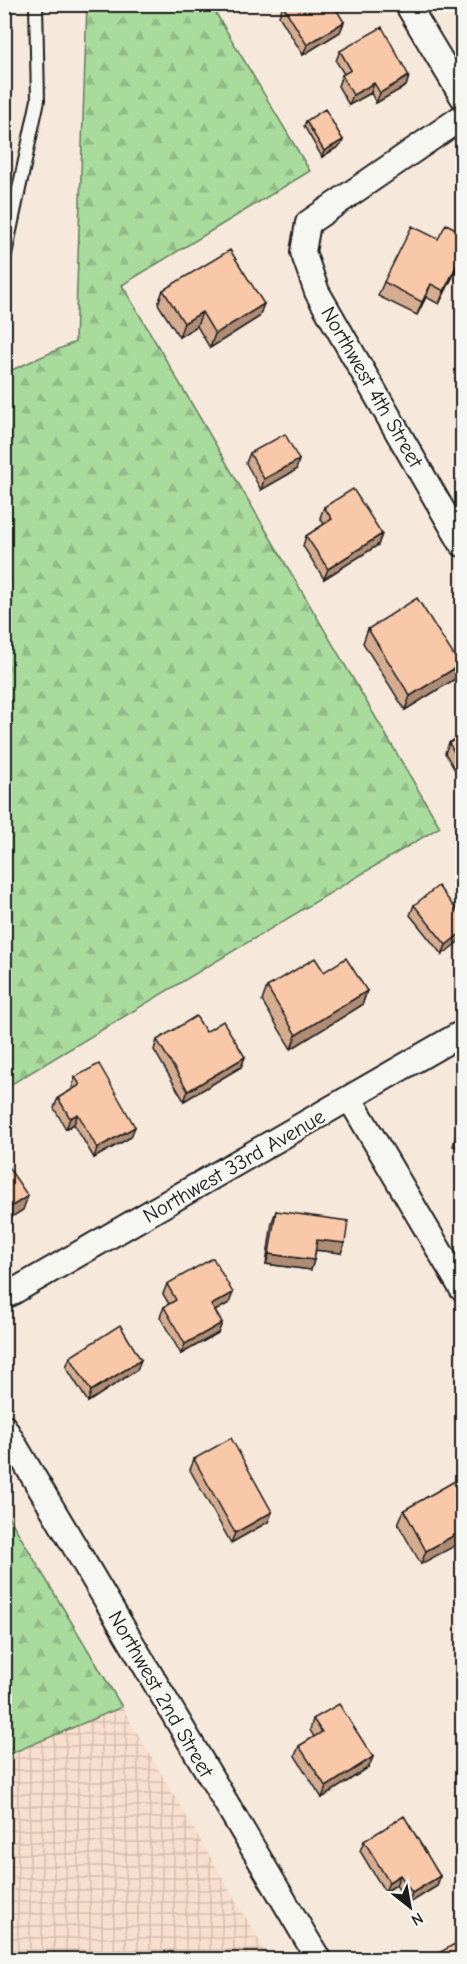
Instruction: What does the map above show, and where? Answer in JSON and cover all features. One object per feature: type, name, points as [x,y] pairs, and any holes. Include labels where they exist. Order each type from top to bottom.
[{"type":"street","points":[[407,4],[462,96]]},
{"type":"street","name":"Northwest 4th Street","points":[[462,117],[308,223],[303,252],[317,292],[462,544]]},
{"type":"street","name":"Northwest 33rd Avenue","points":[[4,1297],[462,1034]]},
{"type":"street","points":[[350,1099],[462,1289]]},
{"type":"street","name":"Northwest 2nd Street","points":[[4,1427],[319,1959]]},
{"type":"lane","points":[[4,259],[38,100],[36,4]]},
{"type":"shaded area","points":[[4,1509],[122,1707],[270,1959],[5,1959]]},
{"type":"green space","points":[[87,5],[211,5],[310,171],[122,285],[440,827],[5,1088],[5,373],[75,342]]},
{"type":"green space","points":[[4,1509],[122,1707],[5,1756],[4,1756]]},
{"type":"building","points":[[284,4],[333,4],[344,22],[307,45],[283,6]]},
{"type":"building","points":[[382,27],[409,76],[380,93],[374,83],[353,95],[342,75],[351,70],[340,51]]},
{"type":"building","points":[[325,109],[343,140],[324,151],[306,121]]},
{"type":"building","points":[[446,224],[462,232],[462,254],[444,291],[431,284],[422,302],[384,282],[412,226],[438,239]]},
{"type":"building","points":[[230,250],[264,304],[215,334],[202,312],[184,323],[163,290]]},
{"type":"building","points":[[285,434],[299,460],[264,479],[250,453]]},
{"type":"building","points":[[353,489],[382,534],[328,569],[306,536],[332,519],[324,507]]},
{"type":"building","points":[[417,598],[460,665],[410,696],[368,629]]},
{"type":"building","points":[[462,735],[462,766],[449,743]]},
{"type":"building","points":[[438,886],[462,917],[462,932],[446,945],[414,905]]},
{"type":"building","points":[[315,958],[324,972],[346,958],[367,991],[296,1035],[267,987]]},
{"type":"building","points":[[196,1016],[206,1032],[223,1021],[245,1057],[188,1091],[157,1040]]},
{"type":"building","points":[[99,1064],[135,1127],[97,1148],[78,1114],[70,1118],[58,1098],[80,1085],[75,1077]]},
{"type":"building","points":[[462,1117],[462,1138],[457,1136]]},
{"type":"building","points":[[4,1161],[28,1196],[4,1211]]},
{"type":"building","points":[[276,1211],[348,1221],[345,1243],[317,1240],[314,1260],[269,1254]]},
{"type":"building","points":[[213,1258],[233,1293],[211,1305],[222,1323],[185,1344],[164,1307],[176,1300],[167,1284]]},
{"type":"building","points":[[120,1325],[141,1360],[91,1391],[70,1357]]},
{"type":"building","points":[[231,1438],[272,1512],[235,1533],[194,1459]]},
{"type":"building","points":[[462,1477],[462,1531],[426,1551],[404,1510]]},
{"type":"building","points":[[339,1704],[373,1757],[326,1787],[299,1746],[322,1732],[313,1719]]},
{"type":"building","points":[[404,1816],[440,1876],[412,1893],[400,1875],[389,1882],[364,1841]]},
{"type":"building","points":[[462,1940],[462,1959],[428,1959]]}]
